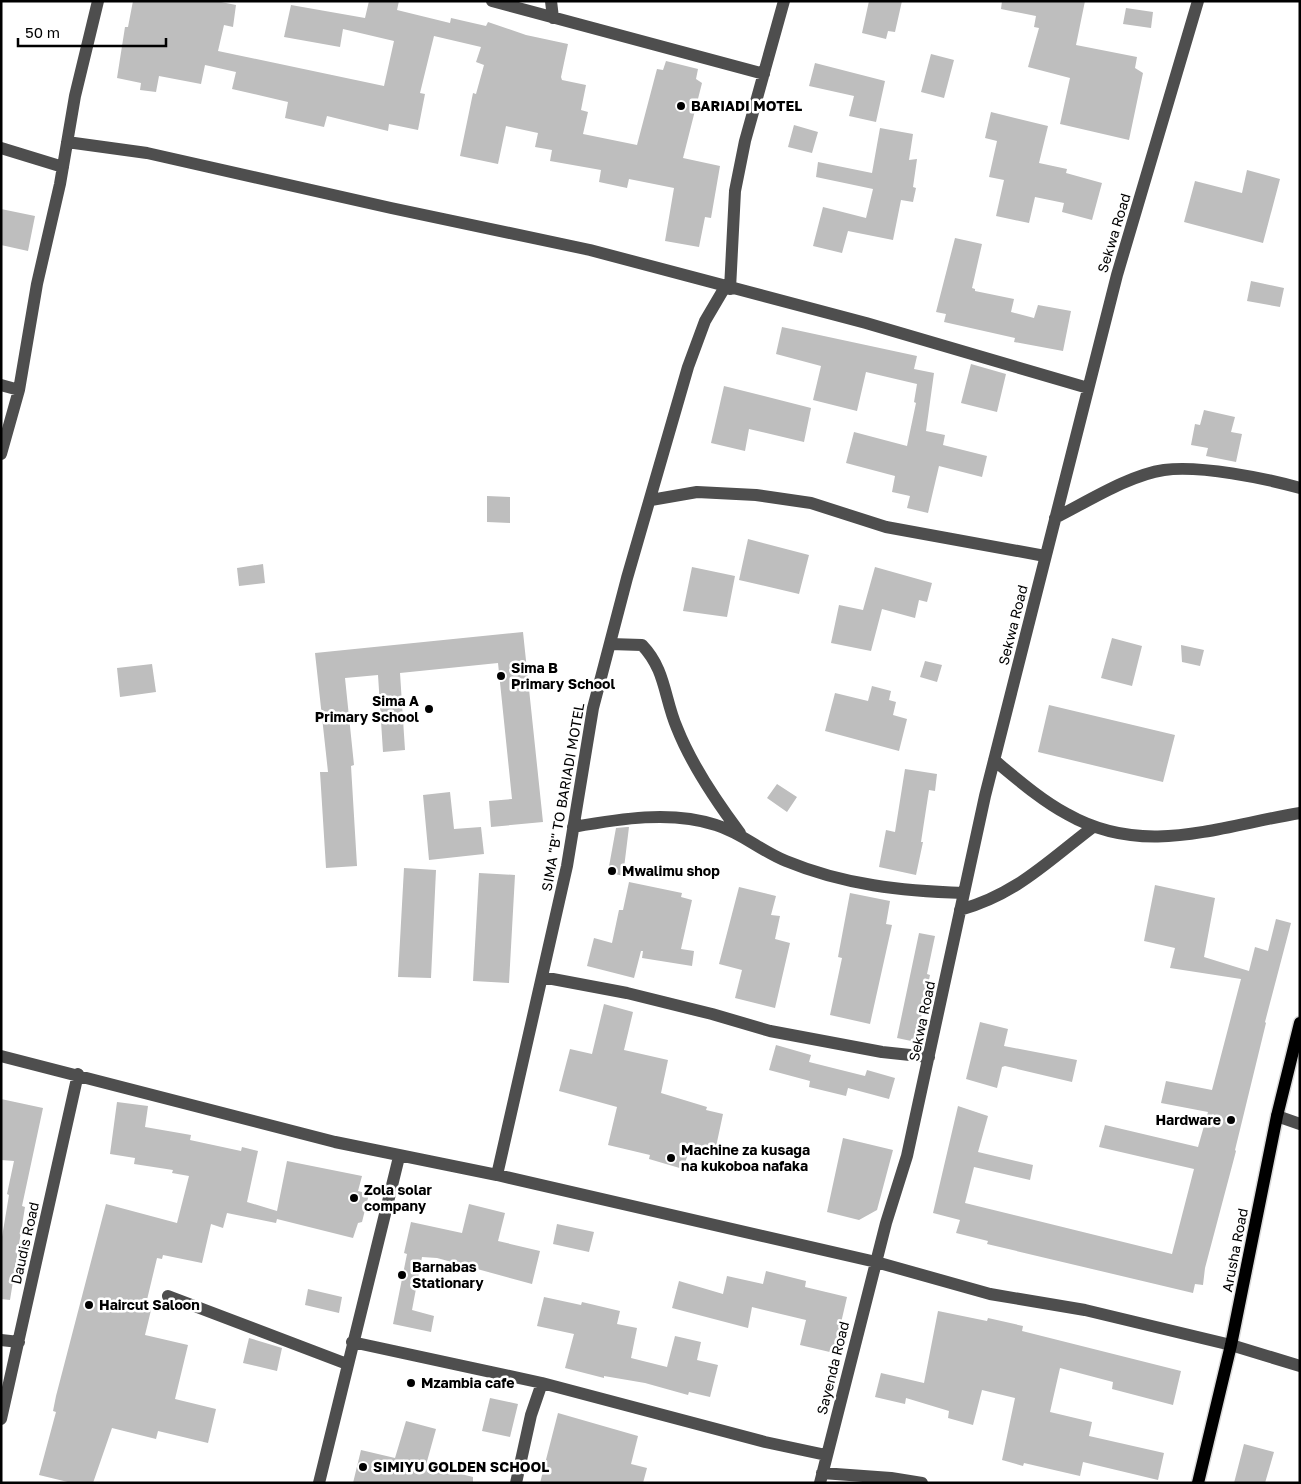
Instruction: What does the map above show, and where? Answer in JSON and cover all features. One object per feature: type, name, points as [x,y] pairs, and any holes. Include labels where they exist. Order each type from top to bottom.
[{"type":"main road","name":"Arusha Road","points":[[1198,1483],[1231,1345],[1277,1116],[1300,1023]]},
{"type":"street","points":[[1,454],[19,390],[38,284],[98,1]]},
{"type":"street","points":[[492,1],[764,74]]},
{"type":"street","points":[[551,1],[553,18]]},
{"type":"street","points":[[727,288],[736,191],[745,142],[784,1]]},
{"type":"street","name":"Sekwa Road","points":[[876,1262],[907,1156],[994,760],[1045,556],[1117,275],[1198,1]]},
{"type":"street","points":[[67,142],[147,153],[391,208],[590,250],[727,288],[866,323],[1088,388]]},
{"type":"street","points":[[1,148],[63,167]]},
{"type":"street","name":"SIMA \"B\" TO BARIADI MOTEL","points":[[497,1176],[542,977],[573,827],[593,708],[688,367],[705,321],[727,288]]},
{"type":"street","points":[[1,385],[19,390]]},
{"type":"street","points":[[1055,518],[1133,480],[1162,470],[1194,469],[1300,488]]},
{"type":"street","points":[[651,500],[697,492],[756,495],[811,503],[886,527],[1045,556]]},
{"type":"street","points":[[610,644],[642,644],[654,657],[661,674],[676,728],[719,806],[741,835]]},
{"type":"street","points":[[994,760],[1034,792],[1066,814],[1093,827],[1131,837],[1166,838],[1300,813]]},
{"type":"street","points":[[573,827],[619,819],[658,818],[716,824],[741,835],[762,851],[822,874],[881,888],[964,893]]},
{"type":"street","points":[[960,910],[988,902],[1005,893],[1035,874],[1093,827]]},
{"type":"street","points":[[542,977],[627,993],[712,1014],[770,1031],[882,1052],[929,1058]]},
{"type":"street","points":[[1,1056],[78,1074],[225,1115],[399,1156],[497,1176],[876,1262],[990,1294],[1085,1310],[1231,1345],[1300,1366]]},
{"type":"street","name":"Daudis Road","points":[[1,1419],[78,1074]]},
{"type":"street","points":[[1277,1116],[1300,1124]]},
{"type":"street","points":[[319,1483],[399,1156]]},
{"type":"street","name":"Sayenda Road","points":[[821,1478],[876,1262]]},
{"type":"street","points":[[168,1296],[347,1364]]},
{"type":"street","points":[[1,1340],[19,1342]]},
{"type":"street","points":[[352,1342],[542,1383],[747,1438],[826,1455]]},
{"type":"street","points":[[516,1483],[531,1415],[542,1383]]},
{"type":"street","points":[[821,1478],[891,1478],[922,1483]]},
{"type":"building","points":[[133,1],[216,1],[236,5],[233,27],[224,25],[218,51],[384,86],[394,41],[343,29],[340,47],[284,37],[291,5],[365,18],[369,1],[399,1],[397,10],[450,23],[451,18],[486,26],[488,22],[526,35],[568,44],[561,77],[562,80],[586,85],[581,110],[588,112],[583,134],[637,145],[657,69],[663,70],[666,61],[698,69],[696,79],[702,83],[683,158],[720,166],[711,218],[705,217],[699,247],[665,241],[674,188],[629,179],[627,188],[599,182],[601,170],[550,161],[552,150],[535,147],[538,133],[506,126],[498,164],[460,156],[473,93],[476,94],[484,65],[476,62],[481,47],[434,36],[420,93],[425,94],[418,130],[389,124],[388,131],[327,116],[324,127],[285,118],[288,102],[232,89],[236,72],[205,65],[201,84],[159,76],[156,92],[140,90],[141,83],[117,78],[125,27],[128,27]]},
{"type":"building","points":[[869,1],[902,1],[895,32],[888,31],[886,39],[862,33]]},
{"type":"building","points":[[1002,1],[1085,1],[1076,45],[1137,57],[1135,68],[1143,73],[1129,140],[1060,124],[1070,78],[1028,67],[1039,28],[1034,27],[1036,16],[1001,9]]},
{"type":"building","points":[[1126,8],[1153,12],[1151,28],[1123,24]]},
{"type":"building","points":[[931,54],[954,60],[944,98],[921,92]]},
{"type":"building","points":[[815,63],[885,81],[876,122],[849,116],[854,96],[809,86]]},
{"type":"building","points":[[991,112],[1048,126],[1039,163],[1067,169],[1066,173],[1102,183],[1092,220],[1062,212],[1064,203],[1035,197],[1029,223],[996,216],[1004,180],[989,177],[997,141],[985,138]]},
{"type":"building","points":[[794,125],[818,132],[812,153],[788,147]]},
{"type":"building","points":[[880,128],[913,134],[909,160],[917,159],[913,187],[916,188],[913,202],[901,200],[893,240],[848,231],[842,253],[813,246],[823,207],[866,218],[873,189],[816,177],[818,162],[872,173]]},
{"type":"building","points":[[1247,170],[1280,179],[1263,243],[1184,222],[1195,181],[1242,193]]},
{"type":"building","points":[[1,209],[35,216],[28,251],[1,245]]},
{"type":"building","points":[[955,238],[982,244],[972,288],[975,291],[1014,299],[1011,312],[1034,318],[1038,305],[1071,311],[1063,351],[1014,342],[1015,338],[944,322],[946,314],[936,312]]},
{"type":"building","points":[[1251,281],[1284,288],[1280,307],[1247,301]]},
{"type":"building","points":[[782,327],[917,356],[914,369],[934,373],[926,431],[945,435],[943,445],[987,456],[982,477],[939,466],[928,513],[907,508],[910,496],[892,492],[895,476],[846,463],[854,432],[907,446],[916,403],[914,402],[917,384],[866,372],[857,411],[813,400],[821,366],[776,354]]},
{"type":"building","points":[[971,364],[1006,374],[997,412],[961,403]]},
{"type":"building","points":[[724,386],[811,408],[804,442],[749,429],[745,451],[711,443]]},
{"type":"building","points":[[1204,410],[1235,417],[1231,432],[1242,434],[1236,462],[1206,456],[1208,448],[1191,445],[1195,424],[1200,425]]},
{"type":"building","points":[[487,496],[510,497],[510,523],[487,522]]},
{"type":"building","points":[[748,539],[809,555],[799,594],[739,580]]},
{"type":"building","points":[[263,564],[265,583],[239,586],[237,568]]},
{"type":"building","points":[[692,567],[735,576],[727,617],[683,611]]},
{"type":"building","points":[[875,567],[932,583],[927,602],[919,600],[915,618],[882,609],[871,651],[831,643],[839,605],[863,610]]},
{"type":"building","points":[[523,632],[543,822],[491,827],[489,801],[512,799],[498,663],[400,673],[405,750],[383,752],[378,675],[345,678],[354,765],[351,766],[357,866],[326,868],[320,772],[328,772],[315,653]]},
{"type":"building","points":[[1112,638],[1142,646],[1132,686],[1101,678]]},
{"type":"building","points":[[1181,645],[1204,650],[1200,666],[1182,662]]},
{"type":"building","points":[[925,661],[942,665],[937,682],[920,677]]},
{"type":"building","points":[[152,664],[156,692],[120,697],[117,668]]},
{"type":"building","points":[[872,686],[891,691],[889,700],[896,702],[893,715],[907,719],[899,751],[825,731],[835,693],[868,701]]},
{"type":"building","points":[[1049,705],[1175,735],[1163,782],[1038,752]]},
{"type":"building","points":[[905,769],[937,774],[935,791],[929,790],[921,842],[923,842],[916,875],[879,867],[886,830],[895,832]]},
{"type":"building","points":[[777,784],[797,797],[787,812],[767,798]]},
{"type":"building","points":[[450,792],[454,829],[481,827],[484,854],[429,860],[423,795]]},
{"type":"building","points":[[629,827],[623,876],[608,872],[616,828]]},
{"type":"building","points":[[404,868],[436,870],[431,978],[398,977]]},
{"type":"building","points":[[479,873],[515,875],[509,983],[473,981]]},
{"type":"building","points":[[629,882],[682,893],[681,897],[692,900],[681,949],[694,951],[692,966],[642,958],[643,951],[641,951],[634,978],[587,966],[594,938],[612,943],[619,910],[623,910]]},
{"type":"building","points":[[1155,885],[1215,898],[1204,957],[1249,971],[1255,947],[1268,951],[1276,919],[1291,923],[1265,1022],[1236,1151],[1205,1268],[1203,1285],[1195,1284],[1193,1293],[987,1244],[988,1241],[956,1233],[960,1220],[933,1213],[958,1106],[988,1116],[978,1152],[1033,1165],[1030,1180],[974,1167],[965,1203],[1172,1254],[1194,1169],[1099,1147],[1105,1125],[1198,1147],[1208,1112],[1161,1103],[1166,1081],[1212,1090],[1241,979],[1170,968],[1175,948],[1144,941]]},
{"type":"building","points":[[739,887],[776,896],[771,915],[780,916],[775,939],[790,943],[775,1008],[735,998],[742,970],[719,964]]},
{"type":"building","points":[[850,893],[890,901],[886,924],[892,925],[870,1024],[830,1015],[842,958],[838,957]]},
{"type":"building","points":[[919,933],[935,936],[927,974],[930,975],[916,1042],[897,1038]]},
{"type":"building","points":[[604,1004],[633,1012],[624,1050],[668,1060],[661,1093],[707,1107],[706,1110],[723,1114],[714,1156],[689,1151],[683,1169],[649,1159],[650,1155],[608,1145],[617,1107],[559,1091],[570,1049],[592,1054]]},
{"type":"building","points":[[980,1022],[1008,1029],[1004,1046],[1077,1060],[1072,1082],[1005,1066],[1002,1067],[997,1088],[966,1079]]},
{"type":"building","points":[[776,1045],[811,1055],[809,1062],[865,1076],[867,1070],[895,1078],[889,1099],[848,1088],[846,1096],[809,1087],[810,1081],[769,1070]]},
{"type":"building","points":[[1,1099],[43,1108],[22,1206],[25,1207],[10,1300],[1,1299],[1,1243],[9,1195],[7,1194],[14,1161],[1,1160]]},
{"type":"building","points":[[117,1102],[148,1106],[145,1127],[191,1135],[190,1140],[241,1151],[242,1147],[258,1151],[247,1202],[277,1211],[287,1161],[362,1176],[358,1191],[369,1194],[362,1222],[358,1223],[353,1238],[277,1219],[276,1223],[227,1213],[223,1228],[211,1224],[202,1263],[163,1255],[162,1259],[157,1258],[146,1304],[152,1306],[145,1335],[188,1345],[175,1399],[216,1409],[208,1443],[158,1431],[156,1439],[112,1428],[93,1483],[72,1483],[39,1475],[56,1412],[53,1411],[56,1396],[106,1204],[177,1223],[189,1176],[172,1173],[173,1170],[134,1164],[135,1158],[110,1154]]},
{"type":"building","points":[[843,1138],[893,1150],[877,1210],[859,1220],[827,1212]]},
{"type":"building","points":[[469,1204],[505,1213],[498,1241],[540,1251],[532,1284],[437,1258],[422,1257],[412,1310],[434,1316],[431,1332],[393,1324],[407,1254],[404,1253],[411,1222],[462,1233]]},
{"type":"building","points":[[557,1224],[594,1232],[589,1252],[553,1244]]},
{"type":"building","points":[[766,1271],[806,1281],[805,1287],[847,1297],[834,1353],[800,1345],[806,1320],[752,1307],[748,1328],[672,1308],[679,1281],[723,1294],[727,1276],[763,1284]]},
{"type":"building","points":[[308,1289],[342,1297],[339,1313],[305,1305]]},
{"type":"building","points":[[544,1297],[581,1305],[582,1302],[620,1311],[617,1324],[637,1328],[631,1358],[667,1367],[675,1336],[701,1342],[697,1360],[718,1365],[710,1397],[689,1392],[688,1395],[645,1383],[604,1376],[604,1378],[565,1368],[574,1334],[537,1326]]},
{"type":"building","points":[[938,1311],[987,1321],[988,1318],[1023,1326],[1022,1331],[1181,1371],[1173,1405],[1112,1389],[1113,1382],[1060,1368],[1050,1412],[1092,1422],[1089,1436],[1164,1453],[1158,1480],[1083,1462],[1080,1476],[1024,1463],[1023,1466],[1002,1460],[1015,1398],[982,1390],[973,1425],[948,1418],[949,1411],[906,1398],[905,1404],[875,1397],[881,1373],[924,1383]]},
{"type":"building","points":[[249,1338],[282,1348],[277,1371],[243,1363]]},
{"type":"building","points":[[490,1398],[518,1404],[510,1437],[482,1431]]},
{"type":"building","points":[[558,1413],[638,1436],[631,1464],[647,1468],[643,1483],[540,1483]]},
{"type":"building","points":[[406,1421],[436,1429],[426,1465],[473,1477],[473,1483],[353,1483],[361,1450],[395,1458]]},
{"type":"building","points":[[1244,1444],[1274,1452],[1265,1483],[1234,1483]]},
{"type":"place","name":"BARIADI MOTEL","points":[[681,106]]},
{"type":"place","name":"Sima B Primary School","points":[[501,676]]},
{"type":"place","name":"Sima A Primary School","points":[[429,709]]},
{"type":"place","name":"Mwalimu shop","points":[[612,871]]},
{"type":"place","name":"Hardware","points":[[1231,1120]]},
{"type":"place","name":"Machine za kusaga na kukoboa nafaka","points":[[671,1158]]},
{"type":"place","name":"Zola solar company","points":[[354,1198]]},
{"type":"place","name":"Barnabas Stationary","points":[[402,1275]]},
{"type":"place","name":"Haircut Saloon","points":[[89,1305]]},
{"type":"place","name":"Mzambia cafe","points":[[411,1383]]},
{"type":"place","name":"SIMIYU GOLDEN SCHOOL","points":[[363,1467]]}]
